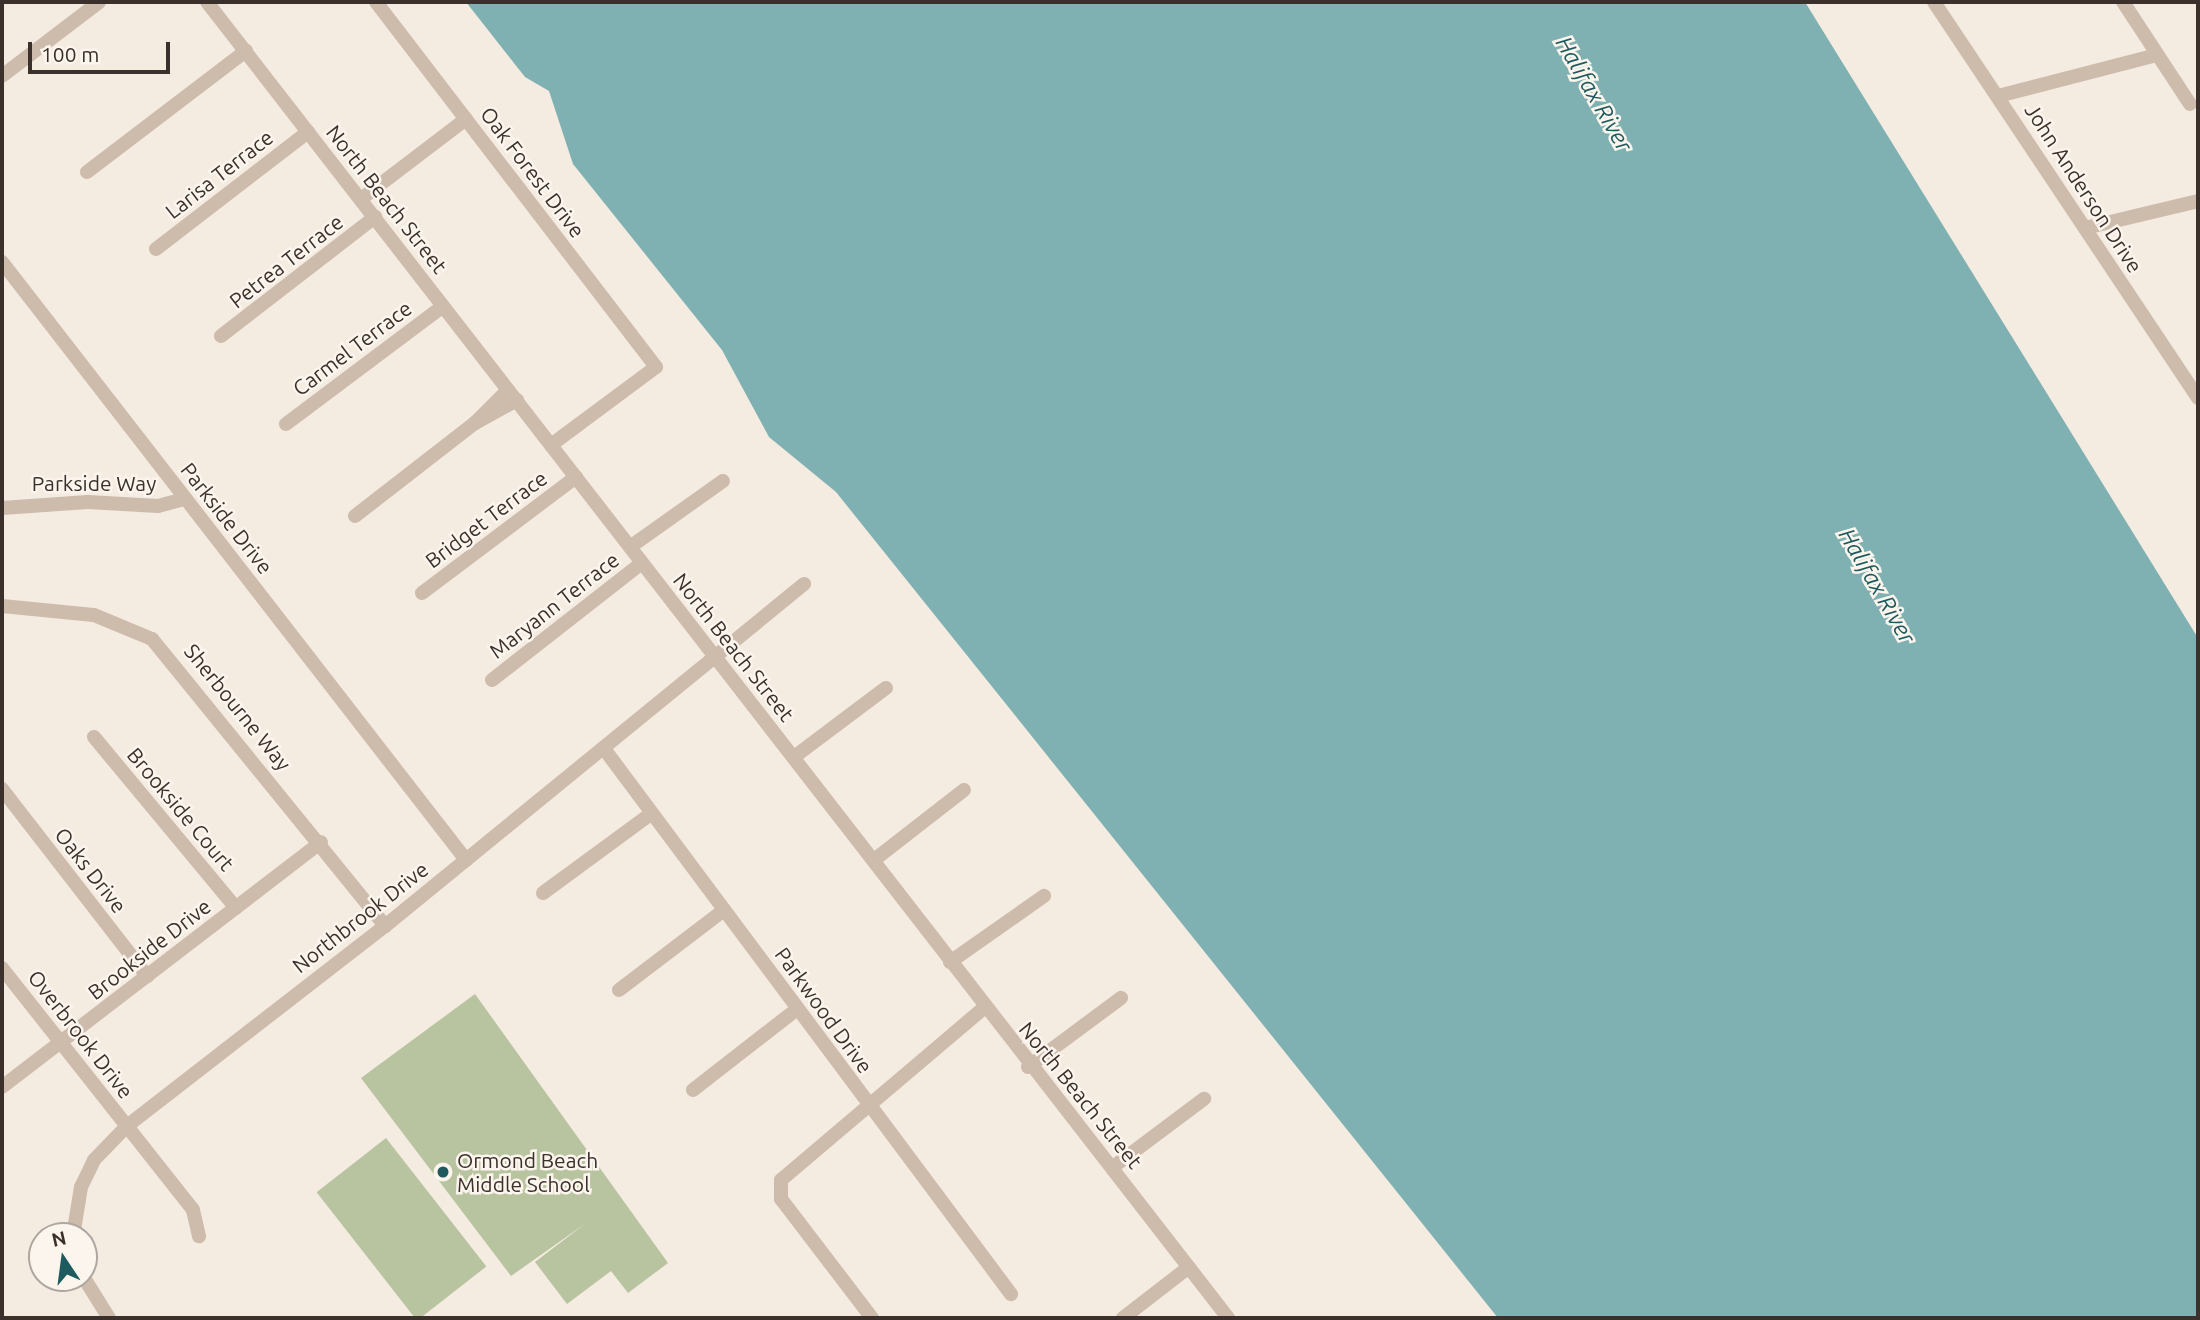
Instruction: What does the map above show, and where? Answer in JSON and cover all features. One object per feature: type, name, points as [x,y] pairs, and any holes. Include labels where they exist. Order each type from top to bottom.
[{"type":"street","points":[[2,76],[99,2]]},
{"type":"street","name":"North Beach Street","points":[[207,2],[873,860],[1028,1067],[1114,1167],[1228,1318]]},
{"type":"street","name":"Oak Forest Drive","points":[[376,2],[656,368],[551,445]]},
{"type":"street","name":"John Anderson Drive","points":[[1934,2],[2198,398]]},
{"type":"street","points":[[2123,2],[2190,104]]},
{"type":"street","points":[[87,172],[246,51]]},
{"type":"street","points":[[1998,96],[2156,55]]},
{"type":"street","points":[[361,199],[466,118]]},
{"type":"street","name":"Larisa Terrace","points":[[156,249],[309,132]]},
{"type":"street","points":[[2085,228],[2198,201]]},
{"type":"street","name":"Petrea Terrace","points":[[221,336],[375,216]]},
{"type":"street","name":"Parkside Drive","points":[[2,262],[466,860]]},
{"type":"street","name":"Carmel Terrace","points":[[286,424],[443,306]]},
{"type":"street","points":[[355,516],[513,395]]},
{"type":"street","name":"Bridget Terrace","points":[[422,593],[576,477]]},
{"type":"street","points":[[630,547],[723,481]]},
{"type":"street","name":"Parkside Way","points":[[2,508],[88,502],[158,506],[185,499]]},
{"type":"street","name":"Maryann Terrace","points":[[492,680],[642,563]]},
{"type":"street","name":"Northbrook Drive","points":[[75,1222],[81,1187],[94,1160],[127,1126],[385,926],[605,750],[712,654],[804,584]]},
{"type":"street","name":"Sherbourne Way","points":[[2,606],[94,615],[152,639],[321,842],[385,926]]},
{"type":"street","points":[[794,758],[886,688]]},
{"type":"street","name":"Brookside Court","points":[[94,737],[236,908]]},
{"type":"street","name":"Parkwood Drive","points":[[605,750],[1011,1294]]},
{"type":"street","name":"Oaks Drive","points":[[2,789],[147,976]]},
{"type":"street","points":[[873,860],[964,790]]},
{"type":"street","points":[[543,893],[652,813]]},
{"type":"street","name":"Brookside Drive","points":[[2,1087],[62,1044],[321,842]]},
{"type":"street","points":[[950,962],[1044,895]]},
{"type":"street","points":[[619,990],[724,910]]},
{"type":"street","name":"Overbrook Drive","points":[[2,968],[193,1210],[199,1236]]},
{"type":"street","points":[[1028,1067],[1121,998]]},
{"type":"street","points":[[872,1318],[781,1199],[783,1175],[984,1008]]},
{"type":"street","points":[[693,1090],[797,1009]]},
{"type":"street","points":[[1114,1167],[1204,1099]]},
{"type":"street","points":[[1123,1318],[1189,1267]]},
{"type":"street","points":[[92,1292],[109,1318]]},
{"type":"green space","points":[[475,994],[668,1263],[628,1293],[611,1271],[567,1304],[535,1262],[586,1223],[511,1276],[361,1078]]},
{"type":"green space","points":[[386,1138],[486,1266],[420,1318],[415,1318],[317,1192]]},
{"type":"water","name":"Halifax River","points":[[466,2],[1805,2],[2198,638],[2198,1318],[1498,1318],[836,492],[769,437],[722,350],[573,164],[549,91],[525,77]]},
{"type":"place","name":"Ormond Beach Middle School","points":[[443,1172]]}]
